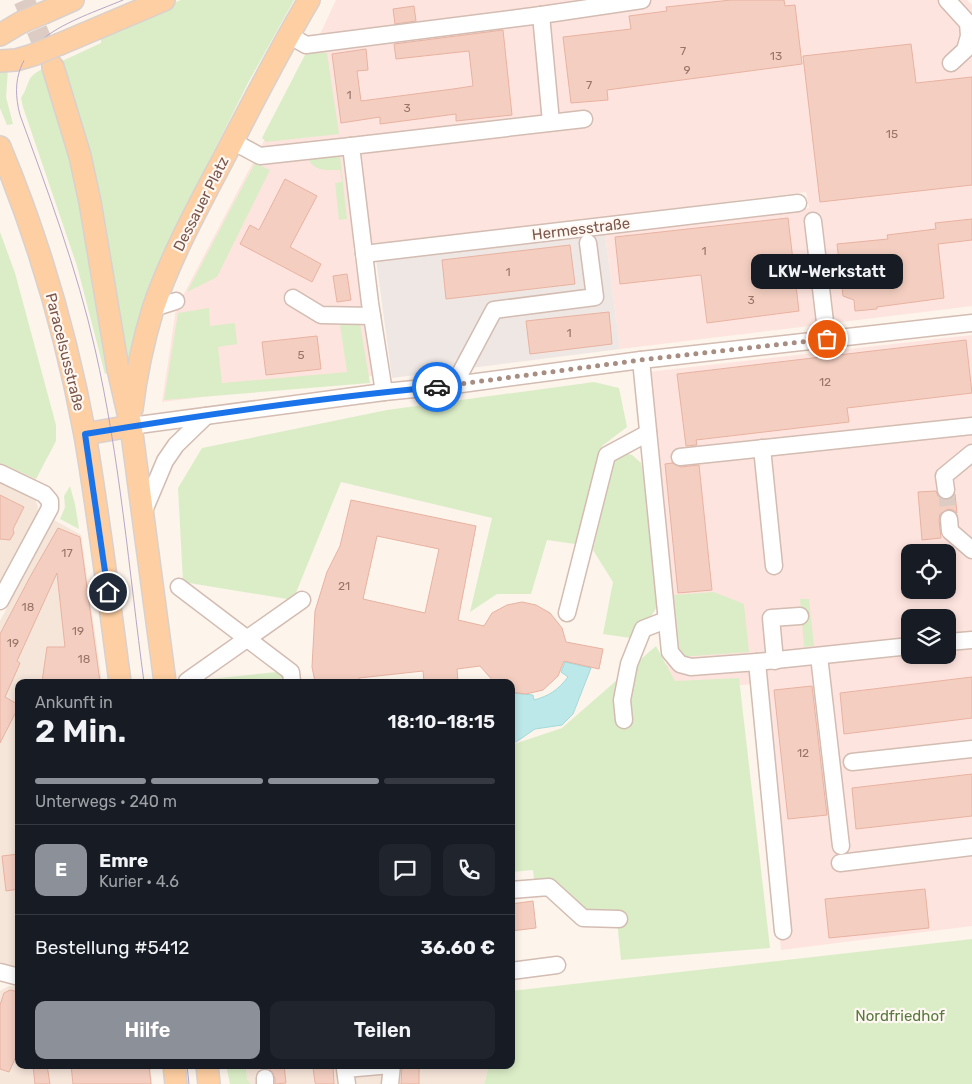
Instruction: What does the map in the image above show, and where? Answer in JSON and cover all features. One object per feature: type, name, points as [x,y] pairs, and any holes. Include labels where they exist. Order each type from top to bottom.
[{"type":"main road","points":[[0,35],[20,23],[73,0]]},
{"type":"main road","points":[[0,61],[16,60],[33,55],[164,0]]},
{"type":"main road","name":"Dessauer Platz","points":[[130,424],[136,373],[154,308],[170,266],[232,142],[309,0]]},
{"type":"main road","points":[[53,67],[80,156],[90,202],[118,369],[130,424],[164,679]]},
{"type":"main road","name":"Paracelsusstraße","points":[[0,147],[31,230],[62,332],[85,434],[120,679]]},
{"type":"main road","points":[[85,434],[130,424]]},
{"type":"main road","points":[[174,1069],[176,1084]]},
{"type":"main road","points":[[207,1069],[209,1084]]},
{"type":"street","points":[[289,35],[306,45],[542,15],[642,0]]},
{"type":"street","points":[[947,0],[968,23],[969,36],[965,50],[951,63]]},
{"type":"street","points":[[542,15],[552,122]]},
{"type":"street","points":[[232,142],[260,156],[584,118]]},
{"type":"street","points":[[351,146],[372,316],[384,392]]},
{"type":"street","name":"Hermesstraße","points":[[364,254],[798,203]]},
{"type":"street","points":[[813,220],[827,339]]},
{"type":"street","points":[[454,385],[494,310],[595,297],[588,244]]},
{"type":"street","points":[[293,298],[321,315],[372,316]]},
{"type":"street","points":[[154,308],[176,301]]},
{"type":"street","points":[[130,424],[454,385],[641,360],[972,322]]},
{"type":"street","points":[[641,360],[670,652],[680,664],[690,667],[775,661],[867,646],[901,643]]},
{"type":"street","points":[[142,514],[165,461],[176,445],[206,416]]},
{"type":"street","points":[[680,457],[972,426]]},
{"type":"street","points":[[568,613],[607,456],[648,433]]},
{"type":"street","points":[[762,448],[774,566]]},
{"type":"street","points":[[946,490],[944,476],[972,453]]},
{"type":"street","points":[[0,473],[44,494],[50,501],[50,508],[0,602]]},
{"type":"street","points":[[949,519],[950,531],[972,550]]},
{"type":"street","points":[[180,588],[247,639],[292,677]]},
{"type":"street","points":[[190,679],[302,600]]},
{"type":"street","points":[[775,661],[771,618],[800,616]]},
{"type":"street","points":[[624,720],[622,700],[628,664],[644,629],[666,620]]},
{"type":"street","points":[[956,641],[972,640]]},
{"type":"street","points":[[826,652],[841,846]]},
{"type":"street","points":[[757,662],[783,931]]},
{"type":"street","points":[[852,762],[972,749]]},
{"type":"street","points":[[840,863],[972,847]]},
{"type":"street","points":[[515,890],[549,887],[583,918],[619,919]]},
{"type":"street","points":[[515,970],[556,965]]},
{"type":"street","points":[[0,972],[15,976]]},
{"type":"street","points":[[345,1069],[347,1084]]},
{"type":"street","points":[[390,1084],[392,1069]]},
{"type":"shaded area","points":[[336,0],[967,0],[972,5],[972,306],[620,349],[605,234],[809,208],[806,192],[353,248],[373,376],[162,402],[176,309]]},
{"type":"shaded area","points":[[605,234],[620,349],[392,378],[376,259]]},
{"type":"shaded area","points":[[972,335],[972,926],[781,950],[753,684],[668,691],[648,372]]},
{"type":"shaded area","points":[[0,463],[36,479],[29,494],[35,499],[38,507],[37,518],[0,587]]},
{"type":"shaded area","points":[[54,520],[81,535],[102,679],[15,679],[15,966],[0,962],[0,621]]},
{"type":"shaded area","points":[[9,986],[15,987],[15,1069],[150,1069],[152,1084],[0,1084],[0,991]]},
{"type":"shaded area","points":[[246,1069],[488,1069],[484,1084],[251,1084],[247,1079]]},
{"type":"green space","points":[[181,0],[294,0],[248,83],[172,235],[131,368],[125,371],[60,62],[101,43],[101,34]]},
{"type":"green space","points":[[306,53],[327,53],[339,134],[266,142],[262,138]]},
{"type":"green space","points":[[45,68],[78,182],[109,373],[105,374],[77,266],[21,98],[31,77]]},
{"type":"green space","points":[[8,69],[6,97],[13,124],[7,125],[0,108],[0,70]]},
{"type":"green space","points":[[340,156],[347,219],[339,220],[335,183],[342,182],[340,170],[318,168],[308,159]]},
{"type":"green space","points":[[255,163],[270,170],[217,277],[187,292]]},
{"type":"green space","points":[[0,232],[15,273],[56,425],[56,441],[36,479],[0,463]]},
{"type":"green space","points":[[209,308],[210,326],[235,323],[237,344],[218,347],[222,383],[347,372],[340,325],[360,324],[370,383],[164,400],[178,313]]},
{"type":"green space","points":[[594,382],[619,388],[627,427],[602,446],[582,545],[547,540],[531,594],[497,594],[470,612],[492,518],[341,482],[293,600],[183,582],[178,488],[202,448],[387,410]]},
{"type":"green space","points":[[623,453],[632,455],[641,463],[653,522],[660,602],[637,639],[603,634],[613,582],[593,550],[615,456]]},
{"type":"green space","points":[[70,486],[79,529],[60,519],[65,507],[64,496]]},
{"type":"green space","points":[[714,592],[744,604],[749,652],[680,657],[674,595]]},
{"type":"green space","points":[[800,599],[809,599],[814,646],[804,647]]},
{"type":"green space","points":[[656,646],[675,681],[739,678],[770,948],[621,960],[616,911],[586,916],[535,887],[533,870],[515,872],[515,744],[562,728]]},
{"type":"green space","points":[[286,671],[286,679],[210,679]]},
{"type":"green space","name":"Nordfriedhof","points":[[972,939],[972,1084],[484,1084],[488,1069],[515,1069],[515,991]]},
{"type":"green space","points":[[227,1069],[246,1069],[247,1079],[251,1084],[230,1084]]},
{"type":"water","points":[[565,662],[591,668],[573,714],[562,725],[535,729],[515,742],[515,693],[533,695],[534,700],[544,697],[561,686],[568,677],[561,672]]},
{"type":"building","points":[[731,0],[784,0],[785,6],[795,5],[802,64],[607,90],[608,100],[571,103],[563,37],[631,29],[629,16],[667,11],[666,7]]},
{"type":"building","points":[[414,6],[416,21],[395,24],[393,9]]},
{"type":"building","points":[[503,30],[512,115],[456,121],[456,114],[380,124],[380,117],[341,123],[332,54],[366,49],[368,70],[357,71],[361,101],[453,89],[473,86],[469,51],[396,59],[394,44]]},
{"type":"building","points":[[911,44],[916,83],[972,77],[972,185],[820,202],[803,56]]},
{"type":"building","points":[[285,179],[317,196],[290,247],[321,264],[312,282],[240,244],[250,225],[259,230]]},
{"type":"building","points":[[788,218],[799,311],[707,323],[701,275],[620,284],[615,237]]},
{"type":"building","points":[[972,219],[972,240],[938,244],[944,298],[855,311],[854,300],[843,296],[837,244],[888,239],[887,235],[936,229],[935,223]]},
{"type":"building","points":[[570,245],[575,284],[446,299],[442,260]]},
{"type":"building","points":[[347,274],[351,300],[337,302],[333,276]]},
{"type":"building","points":[[609,312],[612,344],[530,354],[526,321]]},
{"type":"building","points":[[317,336],[321,369],[266,375],[262,342]]},
{"type":"building","points":[[966,340],[972,393],[847,408],[849,422],[696,440],[697,445],[686,446],[677,374]]},
{"type":"building","points":[[672,463],[681,467],[699,465],[712,590],[678,593],[665,464]]},
{"type":"building","points":[[936,491],[938,496],[948,500],[955,494],[957,513],[948,509],[940,514],[941,538],[922,540],[918,492]]},
{"type":"building","points":[[0,495],[24,507],[13,529],[14,533],[10,540],[0,539]]},
{"type":"building","points":[[351,500],[476,526],[458,620],[484,626],[492,613],[507,605],[522,602],[536,605],[550,613],[562,628],[566,642],[603,649],[599,669],[564,661],[558,676],[543,690],[526,694],[515,693],[515,679],[491,679],[480,666],[457,669],[458,679],[424,679],[423,671],[359,679],[314,679],[312,667],[315,611],[327,572],[340,546]],"holes":[[[377,536],[439,549],[425,613],[363,599]]]},
{"type":"building","points":[[58,528],[80,537],[100,679],[42,679],[47,647],[65,647],[57,573],[17,661],[20,663],[5,697],[15,703],[15,714],[0,743],[0,634]]},
{"type":"building","points":[[972,677],[972,718],[844,734],[840,693]]},
{"type":"building","points":[[812,686],[827,815],[788,819],[774,690]]},
{"type":"building","points":[[972,774],[972,816],[856,829],[852,788]]},
{"type":"building","points":[[15,854],[15,890],[6,891],[2,856]]},
{"type":"building","points":[[925,889],[929,928],[829,938],[825,899]]},
{"type":"building","points":[[533,901],[536,928],[515,931],[515,903]]},
{"type":"building","points":[[10,990],[15,991],[15,1059],[9,1072],[0,1069],[0,1005],[4,993]]},
{"type":"building","points":[[33,1069],[48,1069],[50,1084],[35,1084]]},
{"type":"building","points":[[71,1069],[149,1069],[151,1084],[73,1084]]},
{"type":"building","points":[[284,1069],[286,1083],[275,1084],[275,1078],[270,1070]]},
{"type":"building","points":[[313,1069],[333,1069],[334,1084],[316,1084]]},
{"type":"building","points":[[402,1069],[419,1069],[419,1084],[401,1084]]},
{"type":"tunnel","points":[[24,0],[53,67]]},
{"type":"tunnel","points":[[946,490],[949,519]]},
{"type":"tram line","points":[[123,0],[62,26],[44,38],[30,51],[20,68],[17,89],[20,115],[80,290],[104,390],[118,473],[144,679]]},
{"type":"tram line","points":[[187,1069],[189,1084]]},
{"type":"way so far","points":[[437,387],[641,360],[827,339]]},
{"type":"place","name":"LKW-Werkstatt","points":[[827,339]]},
{"type":"route","points":[[108,592],[85,434],[165,421],[384,392],[437,387]]}]
